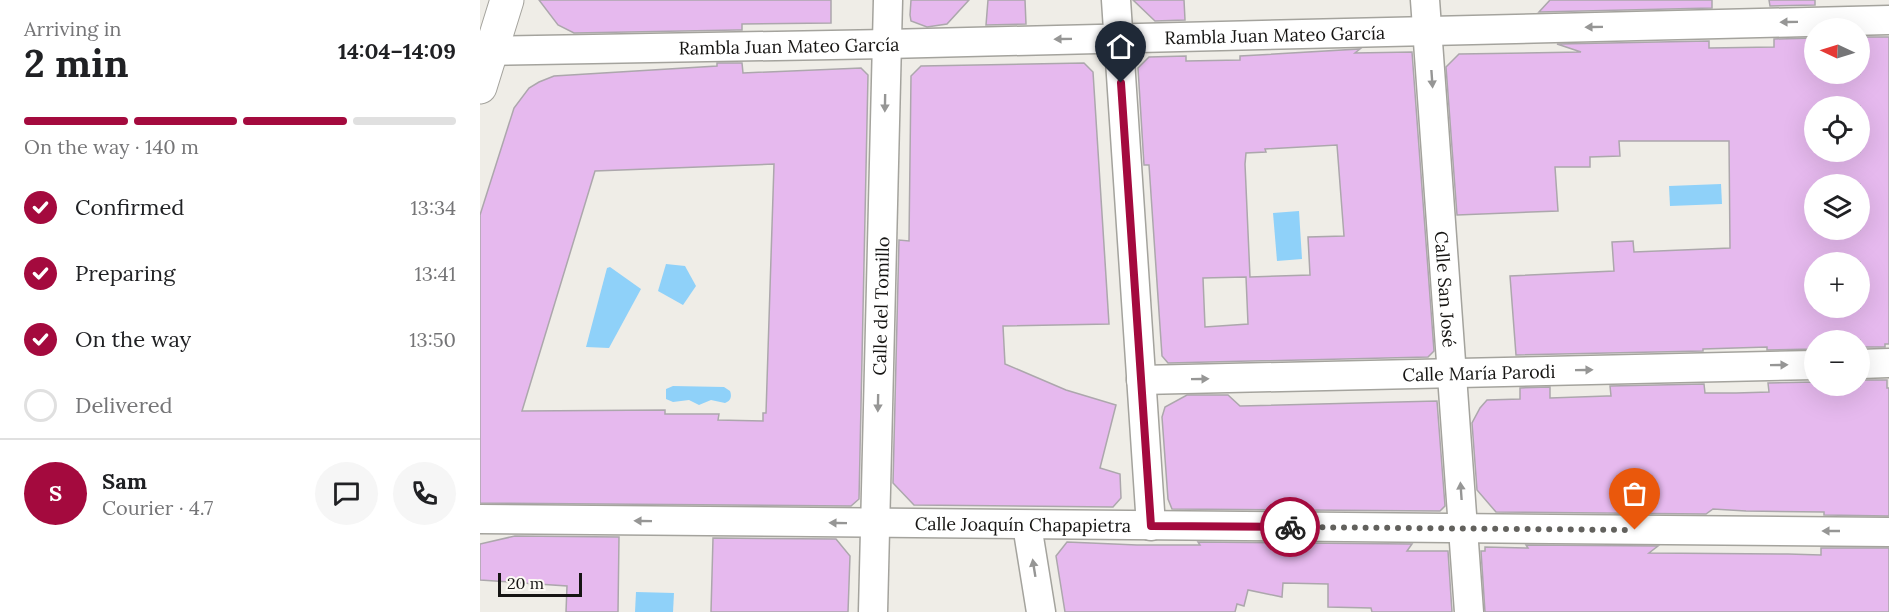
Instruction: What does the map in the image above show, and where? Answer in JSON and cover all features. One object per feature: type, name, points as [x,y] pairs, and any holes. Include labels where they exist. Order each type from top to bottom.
[{"type":"main road","points":[[480,87],[485,51],[507,0]]},
{"type":"street","name":"Calle del Tomillo","points":[[873,612],[888,0]]},
{"type":"street","points":[[1116,0],[1151,526]]},
{"type":"street","name":"Calle San José","points":[[1425,0],[1469,612]]},
{"type":"street","name":"Rambla Juan Mateo García","points":[[485,51],[887,44],[1889,20]]},
{"type":"street","points":[[1870,364],[1889,363]]},
{"type":"street","name":"Calle María Parodi","points":[[1141,380],[1804,365]]},
{"type":"street","name":"Calle Joaquín Chapapietra","points":[[480,519],[1889,532]]},
{"type":"street","points":[[1027,525],[1041,612]]},
{"type":"water","points":[[1721,184],[1722,204],[1670,206],[1669,186]]},
{"type":"water","points":[[1299,211],[1302,259],[1277,261],[1273,213]]},
{"type":"water","points":[[666,264],[685,266],[696,286],[683,305],[658,291]]},
{"type":"water","points":[[610,267],[641,289],[609,348],[586,347],[607,268]]},
{"type":"water","points":[[673,386],[724,387],[730,391],[731,396],[725,403],[711,400],[699,405],[689,400],[673,402],[666,399],[666,389]]},
{"type":"water","points":[[636,592],[674,593],[673,612],[635,612]]},
{"type":"building","points":[[539,0],[831,0],[831,23],[742,24],[742,30],[574,33],[558,25]]},
{"type":"building","points":[[911,0],[969,0],[947,24],[927,27],[911,21]]},
{"type":"building","points":[[988,0],[1025,0],[1026,24],[986,25]]},
{"type":"building","points":[[1133,0],[1184,0],[1185,20],[1155,21]]},
{"type":"building","points":[[1550,0],[1712,0],[1712,8],[1539,12]]},
{"type":"building","points":[[1769,0],[1815,0],[1815,5],[1770,6]]},
{"type":"building","points":[[1870,37],[1889,37],[1889,344],[1885,344],[1885,347],[1870,347],[1870,330],[1804,330],[1804,349],[1767,350],[1767,347],[1703,349],[1703,351],[1516,355],[1510,276],[1614,271],[1612,242],[1633,241],[1634,252],[1730,248],[1729,141],[1619,141],[1620,156],[1590,157],[1590,167],[1555,167],[1558,211],[1457,215],[1446,67],[1459,54],[1581,52],[1557,44],[1709,41],[1709,48],[1774,47],[1774,39],[1804,38],[1804,84],[1870,84]]},
{"type":"building","points":[[1360,49],[1355,53],[1412,52],[1434,351],[1428,357],[1168,363],[1162,356],[1149,165],[1144,165],[1138,68],[1149,57],[1186,56],[1186,61],[1240,60],[1240,56]],"holes":[[[1337,145],[1344,236],[1308,237],[1310,275],[1250,277],[1246,153],[1266,152],[1265,149]],[[1246,277],[1248,324],[1205,327],[1203,278]]]},
{"type":"building","points":[[717,63],[742,63],[743,73],[861,68],[868,75],[859,499],[851,506],[480,503],[480,215],[514,108],[529,88],[554,76],[717,66]],"holes":[[[774,164],[766,413],[763,413],[763,421],[718,420],[719,414],[665,414],[665,410],[522,411],[595,171]]]},
{"type":"building","points":[[1084,63],[1093,72],[1109,324],[1003,326],[1005,364],[1066,390],[1116,405],[1100,468],[1120,474],[1121,498],[1113,507],[914,505],[893,483],[899,240],[909,241],[911,76],[921,66]]},
{"type":"building","points":[[1870,380],[1887,380],[1887,388],[1889,388],[1889,516],[1713,509],[1706,514],[1496,512],[1477,490],[1472,423],[1487,400],[1520,399],[1520,388],[1550,387],[1550,398],[1611,396],[1610,386],[1704,384],[1705,393],[1769,392],[1768,383],[1804,382],[1804,396],[1870,396]]},
{"type":"building","points":[[1187,395],[1228,395],[1240,406],[1437,401],[1445,506],[1440,511],[1172,509],[1168,499],[1162,417],[1165,407]]},
{"type":"building","points":[[515,536],[619,537],[618,612],[566,612],[567,586],[480,580],[480,544]]},
{"type":"building","points":[[713,538],[836,539],[850,556],[848,612],[711,612]]},
{"type":"building","points":[[1067,542],[1137,545],[1200,545],[1198,542],[1412,544],[1407,551],[1448,551],[1452,612],[1372,612],[1371,608],[1328,607],[1328,584],[1283,583],[1282,597],[1248,590],[1244,606],[1237,604],[1235,612],[1065,612],[1056,556]]},
{"type":"building","points":[[1526,545],[1658,546],[1649,553],[1821,555],[1821,548],[1889,548],[1889,612],[1485,612],[1481,551],[1485,551],[1485,547],[1528,548]]},
{"type":"way so far","points":[[1290,527],[1635,530]]},
{"type":"route","points":[[1121,83],[1151,526],[1290,527]]}]
